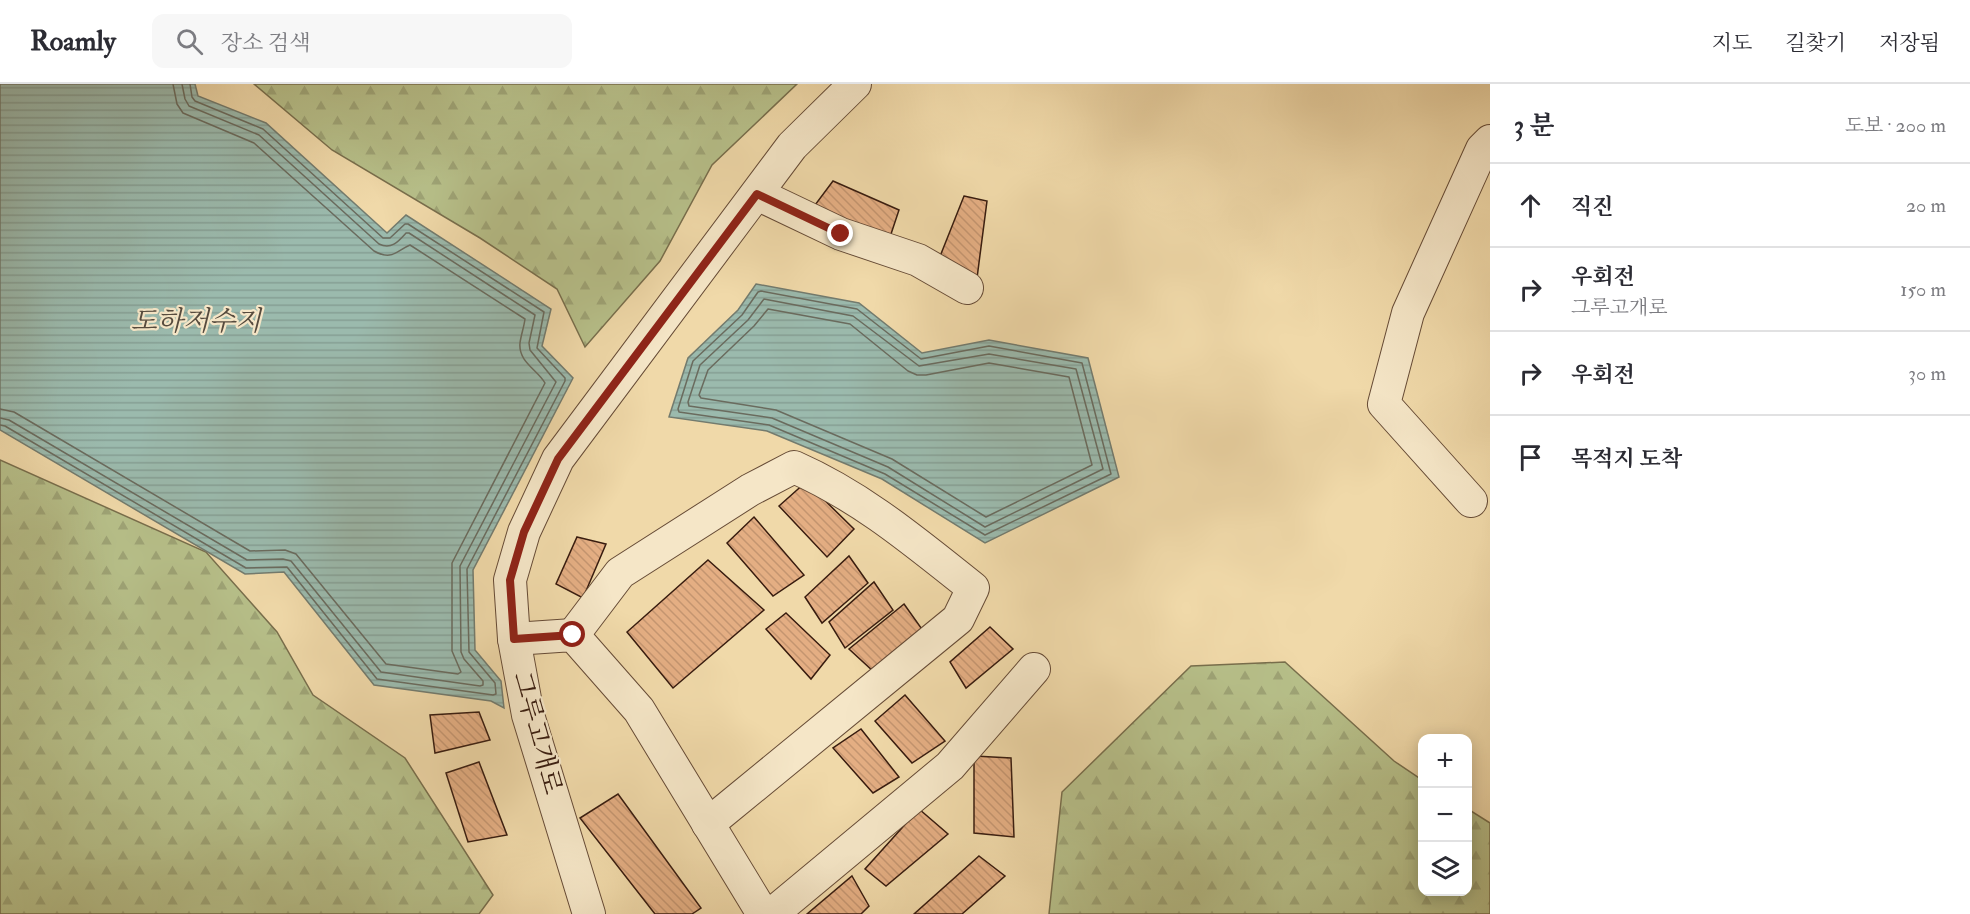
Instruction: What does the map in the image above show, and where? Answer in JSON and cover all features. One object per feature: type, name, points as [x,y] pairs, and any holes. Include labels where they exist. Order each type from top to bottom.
[{"type":"street","name":"그루고개로","points":[[589,914],[528,715],[514,639],[510,580],[524,532],[558,459],[792,146],[855,84]]},
{"type":"street","points":[[1471,501],[1384,404],[1408,314],[1482,149],[1490,141]]},
{"type":"street","points":[[757,194],[841,234],[918,260],[967,288]]},
{"type":"street","points":[[514,639],[573,635],[620,573],[750,490],[794,466],[822,479],[878,513],[973,588],[958,619],[708,824]]},
{"type":"street","points":[[573,635],[639,710],[763,914]]},
{"type":"street","points":[[772,914],[950,766],[1034,669]]},
{"type":"green space","points":[[254,84],[797,84],[712,165],[660,261],[585,347],[557,289],[480,238],[332,150]]},
{"type":"green space","points":[[0,460],[206,552],[277,632],[313,695],[405,758],[493,895],[479,914],[0,914]]},
{"type":"green space","points":[[1285,662],[1394,761],[1418,777],[1418,896],[1472,896],[1472,812],[1490,823],[1490,914],[1049,914],[1062,792],[1191,666]]},
{"type":"water","name":"도하저수지","points":[[0,84],[195,84],[198,96],[266,123],[387,233],[406,215],[551,309],[542,346],[573,378],[473,570],[475,650],[501,681],[504,708],[491,701],[374,685],[284,572],[245,574],[0,430]]},
{"type":"water","points":[[756,284],[859,303],[922,353],[989,340],[1088,358],[1119,477],[985,543],[882,479],[767,431],[669,417],[688,358],[738,310]]},
{"type":"building","points":[[833,181],[899,210],[889,240],[809,213]]},
{"type":"building","points":[[964,196],[987,201],[977,278],[935,269]]},
{"type":"building","points":[[806,482],[854,529],[827,557],[779,506]]},
{"type":"building","points":[[754,517],[804,575],[773,596],[727,543]]},
{"type":"building","points":[[577,537],[606,544],[583,598],[556,584]]},
{"type":"building","points":[[849,556],[868,583],[822,623],[805,597]]},
{"type":"building","points":[[708,560],[764,610],[673,688],[627,632]]},
{"type":"building","points":[[874,582],[893,610],[845,648],[829,622]]},
{"type":"building","points":[[904,604],[924,632],[874,672],[849,649]]},
{"type":"building","points":[[786,613],[830,655],[811,679],[766,629]]},
{"type":"building","points":[[990,627],[1013,649],[966,688],[950,662]]},
{"type":"building","points":[[905,695],[945,741],[912,763],[875,721]]},
{"type":"building","points":[[479,712],[490,740],[435,753],[430,715]]},
{"type":"building","points":[[861,729],[899,777],[873,793],[833,748]]},
{"type":"building","points":[[974,756],[1011,758],[1014,837],[974,833]]},
{"type":"building","points":[[479,762],[507,835],[468,842],[446,773]]},
{"type":"building","points":[[618,794],[701,908],[692,914],[655,914],[580,818]]},
{"type":"building","points":[[919,809],[948,834],[886,886],[865,869]]},
{"type":"building","points":[[979,856],[1005,876],[962,914],[914,914]]},
{"type":"building","points":[[852,876],[869,906],[861,914],[807,914]]},
{"type":"route","points":[[573,635],[514,639],[510,580],[524,532],[558,459],[757,194],[841,234]]}]
